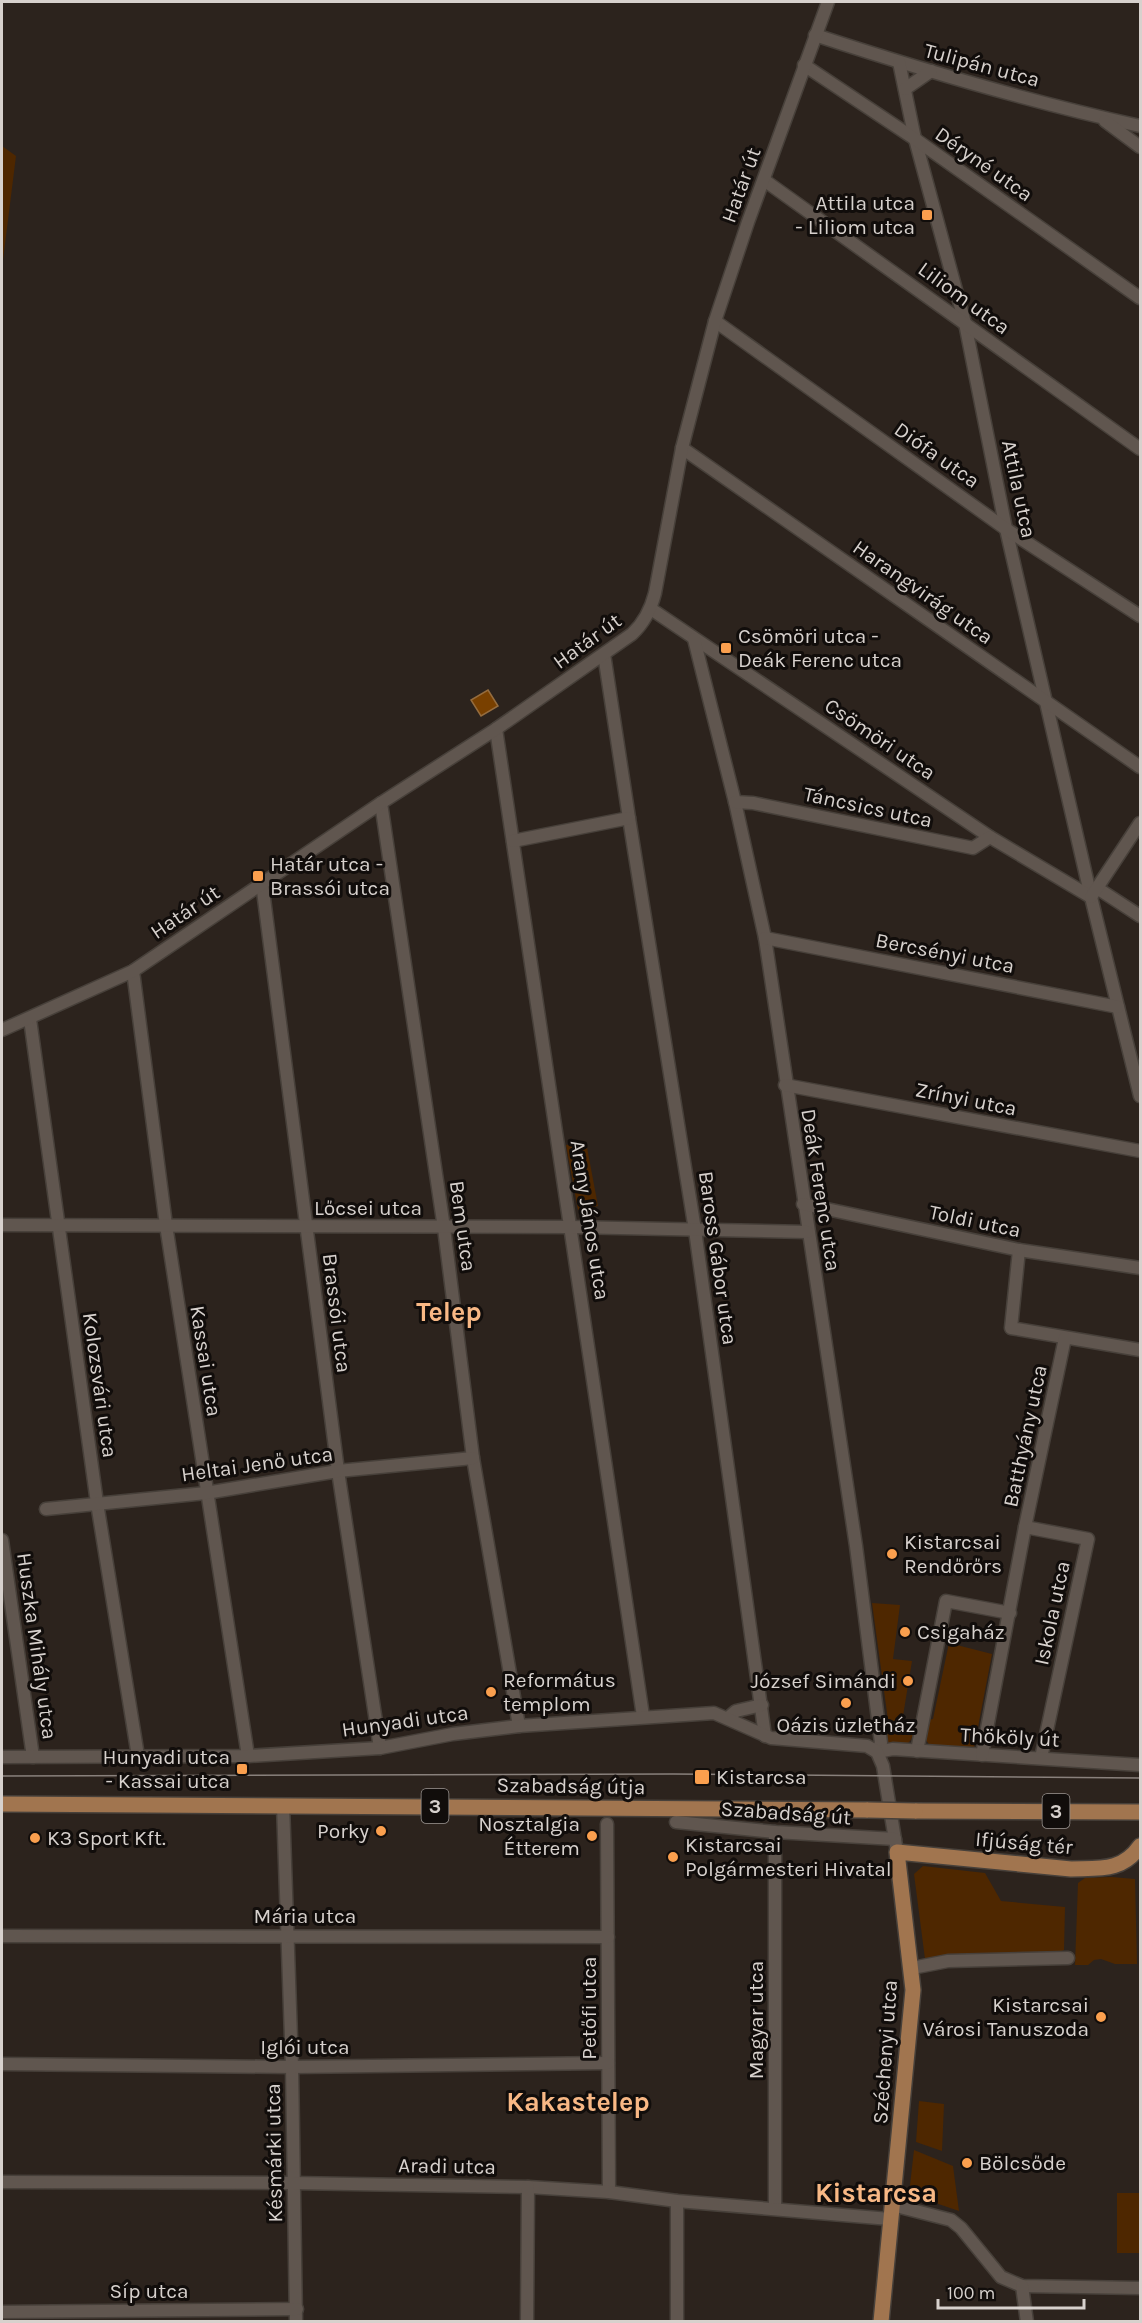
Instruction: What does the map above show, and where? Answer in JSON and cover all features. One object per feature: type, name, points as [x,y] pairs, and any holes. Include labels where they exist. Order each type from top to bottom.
[{"type":"main road","name":"Szabadság útja","points":[[2,1804],[283,1804],[1140,1812]]},
{"type":"main road","name":"Ifjúság tér","points":[[896,1845],[1071,1869],[1094,1869],[1123,1863],[1140,1846]]},
{"type":"main road","name":"Széchenyi utca","points":[[882,2322],[891,2212],[912,2017],[912,1968],[896,1845]]},
{"type":"street","name":"Határ út","points":[[2,1030],[133,970],[381,803],[496,729],[637,629],[651,609],[682,448],[715,321],[828,2]]},
{"type":"street","name":"Tulipán utca","points":[[815,35],[931,71],[1140,126]]},
{"type":"street","name":"Attila utca","points":[[899,62],[915,139],[965,323],[1006,529],[1094,892],[1140,1096]]},
{"type":"street","name":"Déryné utca","points":[[804,65],[915,139],[1140,298]]},
{"type":"street","points":[[904,89],[931,71]]},
{"type":"street","points":[[1099,117],[1140,147]]},
{"type":"street","name":"Liliom utca","points":[[764,180],[1140,449]]},
{"type":"street","name":"Diófa utca","points":[[715,321],[1006,529],[1140,616]]},
{"type":"street","name":"Harangvirág utca","points":[[682,448],[1140,767]]},
{"type":"street","name":"Csömöri utca","points":[[651,609],[990,837],[1140,916]]},
{"type":"street","name":"Deák Ferenc utca","points":[[694,639],[735,802],[765,938],[857,1558],[881,1743],[877,1752]]},
{"type":"street","name":"Baross Gábor utca","points":[[604,654],[628,818],[695,1230],[765,1736]]},
{"type":"street","name":"Arany János utca","points":[[496,729],[643,1716]]},
{"type":"street","name":"Táncsics utca","points":[[735,802],[753,803],[974,848],[990,837]]},
{"type":"street","name":"Bem utca","points":[[381,803],[444,1228],[473,1458],[519,1726]]},
{"type":"street","points":[[513,841],[628,818]]},
{"type":"street","points":[[1094,892],[1140,823]]},
{"type":"street","name":"Brassói utca","points":[[262,883],[338,1471],[380,1748]]},
{"type":"street","name":"Bercsényi utca","points":[[765,938],[1118,1006]]},
{"type":"street","name":"Kassai utca","points":[[133,970],[166,1225],[248,1756]]},
{"type":"street","name":"Kolozsvári utca","points":[[30,1018],[97,1503],[138,1756]]},
{"type":"street","name":"Zrínyi utca","points":[[785,1085],[1140,1151]]},
{"type":"street","name":"Toldi utca","points":[[803,1204],[1019,1250],[1140,1268]]},
{"type":"street","name":"Lőcsei utca","points":[[2,1225],[571,1227],[807,1232]]},
{"type":"street","name":"Batthyány utca","points":[[1019,1250],[1011,1328],[1140,1350]]},
{"type":"street","name":"Batthyány utca","points":[[982,1755],[1025,1527],[1065,1338]]},
{"type":"street","name":"Heltai Jenő utca","points":[[46,1509],[206,1493],[338,1471],[473,1458]]},
{"type":"street","name":"Iskola utca","points":[[1025,1527],[1088,1539],[1041,1758]]},
{"type":"street","name":"Huszka Mihály utca","points":[[2,1540],[33,1757]]},
{"type":"street","points":[[917,1751],[946,1601],[1010,1613]]},
{"type":"street","points":[[728,1718],[736,1711],[762,1705]]},
{"type":"street","name":"Hunyadi utca","points":[[2,1757],[248,1756],[380,1748],[453,1734],[519,1726],[714,1713],[765,1736],[859,1744],[877,1752]]},
{"type":"street","name":"Thököly út","points":[[877,1752],[893,1749],[1140,1765]]},
{"type":"street","name":"Széchenyi utca","points":[[877,1752],[883,1766],[896,1845]]},
{"type":"street","name":"Késmárki utca","points":[[283,1804],[297,2315]]},
{"type":"street","name":"Szabadság út","points":[[676,1822],[896,1845]]},
{"type":"street","name":"Petőfi utca","points":[[608,1824],[609,2192]]},
{"type":"street","name":"Magyar utca","points":[[775,1832],[775,2208]]},
{"type":"street","name":"Mária utca","points":[[2,1936],[608,1937]]},
{"type":"street","points":[[912,1968],[948,1961],[1068,1958]]},
{"type":"street","name":"Iglói utca","points":[[2,2064],[292,2067],[608,2063]]},
{"type":"street","name":"Aradi utca","points":[[2,2182],[528,2187],[609,2192],[677,2201],[775,2208],[891,2212],[951,2220],[961,2228],[1001,2277],[1022,2286]]},
{"type":"street","points":[[527,2322],[528,2187]]},
{"type":"street","points":[[677,2201],[677,2322]]},
{"type":"street","points":[[1027,2322],[1022,2286],[1140,2288]]},
{"type":"street","name":"Síp utca","points":[[2,2312],[297,2315]]},
{"type":"shaded area","points":[[2,146],[16,156],[2,268]]},
{"type":"shaded area","points":[[488,690],[498,706],[481,716],[471,700]]},
{"type":"shaded area","points":[[586,1142],[598,1206],[578,1210],[566,1145]]},
{"type":"shaded area","points":[[872,1603],[900,1605],[893,1659],[912,1661],[902,1722],[888,1720]]},
{"type":"shaded area","points":[[949,1643],[992,1654],[974,1748],[931,1747],[923,1736],[928,1720],[933,1719]]},
{"type":"shaded area","points":[[884,1728],[914,1733],[905,1745],[889,1746]]},
{"type":"shaded area","points":[[923,1866],[985,1873],[1001,1901],[1065,1907],[1064,1950],[1051,1956],[925,1959],[914,1874]]},
{"type":"shaded area","points":[[1085,1878],[1135,1879],[1137,1964],[1115,1964],[1101,1959],[1094,1960],[1088,1965],[1075,1965],[1078,1883]]},
{"type":"shaded area","points":[[919,2101],[944,2104],[942,2151],[916,2142]]},
{"type":"shaded area","points":[[914,2150],[953,2166],[959,2211],[909,2194]]},
{"type":"shaded area","points":[[1117,2193],[1140,2193],[1140,2253],[1117,2253]]},
{"type":"tram line","points":[[2,1776],[673,1774],[1140,1778]]},
{"type":"place","name":"Attila utca - Liliom utca","points":[[927,215]]},
{"type":"place","name":"Csömöri utca - Deák Ferenc utca","points":[[726,648]]},
{"type":"place","name":"Határ utca - Brassói utca","points":[[258,876]]},
{"type":"place","name":"Kistarcsai Rendőrőrs","points":[[892,1554]]},
{"type":"place","name":"Csigaház","points":[[905,1632]]},
{"type":"place","name":"József Simándi","points":[[908,1681]]},
{"type":"place","name":"Református templom","points":[[491,1692]]},
{"type":"place","name":"Oázis üzletház","points":[[846,1703]]},
{"type":"place","name":"Hunyadi utca - Kassai utca","points":[[242,1769]]},
{"type":"place","name":"Kistarcsa","points":[[702,1777]]},
{"type":"place","name":"Porky","points":[[381,1831]]},
{"type":"place","name":"Nosztalgia Étterem","points":[[592,1836]]},
{"type":"place","name":"K3 Sport Kft.","points":[[35,1838]]},
{"type":"place","name":"Kistarcsai Polgármesteri Hivatal","points":[[673,1857]]},
{"type":"place","name":"Kistarcsai Városi Tanuszoda","points":[[1101,2017]]},
{"type":"place","name":"Bölcsőde","points":[[967,2163]]},
{"type":"district","name":"Telep","points":[[449,1312]]},
{"type":"district","name":"Kakastelep","points":[[578,2102]]},
{"type":"district","name":"Kistarcsa","points":[[876,2193]]}]
